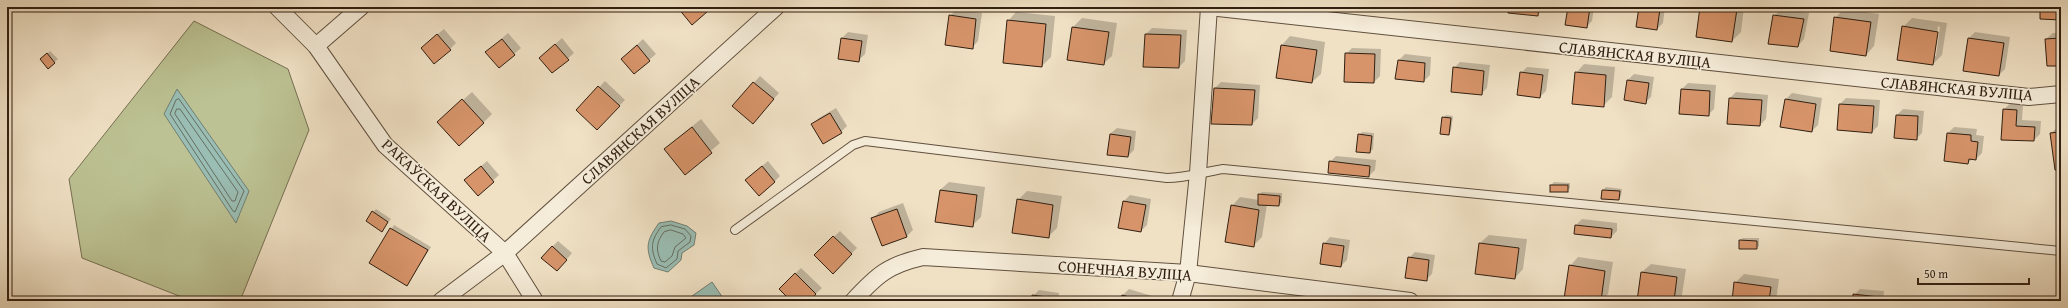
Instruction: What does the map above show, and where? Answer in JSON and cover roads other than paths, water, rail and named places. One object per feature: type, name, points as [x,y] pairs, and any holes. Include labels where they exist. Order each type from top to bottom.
[{"type":"street","name":"РАКАЎСКАЯ ВУЛІЦА","points":[[277,7],[316,46],[385,145],[505,253],[535,301]]},
{"type":"street","points":[[316,46],[361,7]]},
{"type":"street","name":"СЛАВЯНСКАЯ ВУЛІЦА","points":[[441,301],[505,253],[776,7]]},
{"type":"street","points":[[1180,301],[1188,273],[1198,173],[1209,7]]},
{"type":"street","name":"СЛАВЯНСКАЯ ВУЛІЦА","points":[[1209,7],[2029,97],[2061,94]]},
{"type":"street","name":"СОНЕЧНАЯ ВУЛІЦА","points":[[853,301],[880,274],[901,262],[923,257],[1188,273],[1410,301]]},
{"type":"lane","points":[[735,230],[853,145],[865,141],[1167,178],[1184,178],[1198,173],[1223,169],[2061,251]]},
{"type":"water","points":[[177,89],[249,191],[236,223],[164,114]]},
{"type":"water","points":[[671,221],[687,226],[696,233],[694,245],[682,253],[681,260],[668,272],[654,268],[649,255],[648,245],[651,235],[659,223]]},
{"type":"water","points":[[712,282],[725,301],[685,301]]}]
